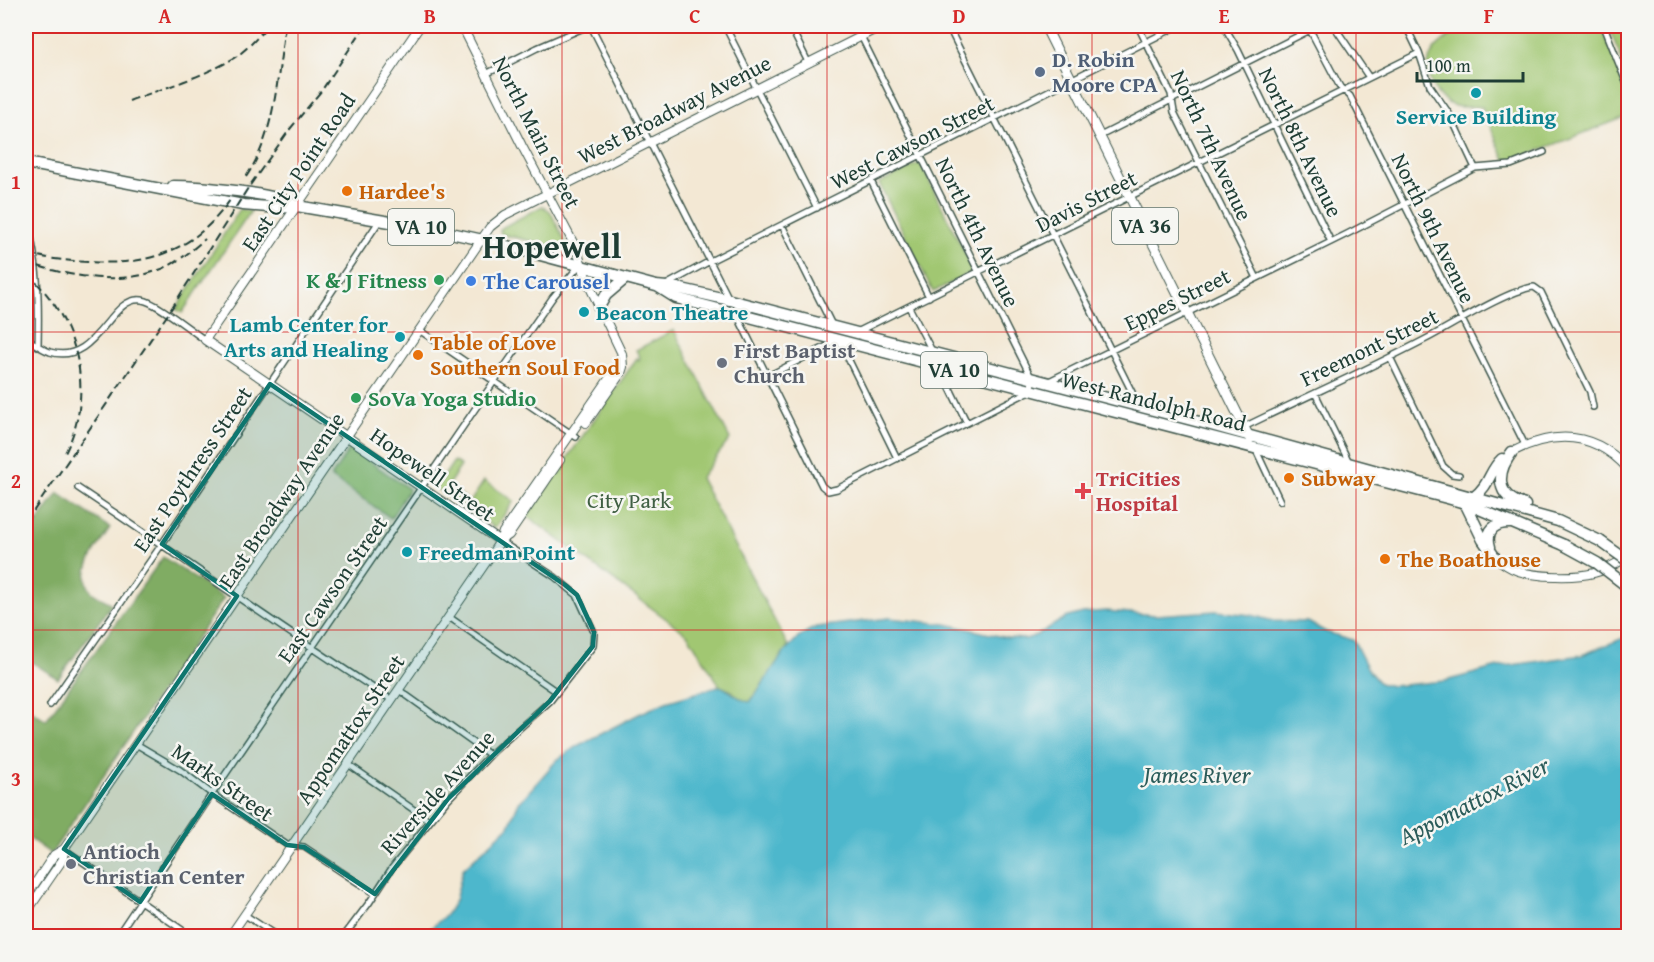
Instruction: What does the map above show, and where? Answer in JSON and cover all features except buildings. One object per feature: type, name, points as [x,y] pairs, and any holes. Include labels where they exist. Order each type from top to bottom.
[{"type":"highway","name":"VA 10","points":[[26,163],[243,205],[280,208],[297,206],[437,230],[580,265]]},
{"type":"highway","name":"West Randolph Road","points":[[580,265],[661,287],[730,300],[933,353],[1151,422],[1573,527],[1629,559]]},
{"type":"highway","points":[[599,307],[606,295],[626,278]]},
{"type":"highway","name":"West Randolph Road","points":[[661,287],[676,297],[940,366],[1032,384],[1047,382],[1247,432],[1470,500],[1597,563],[1629,587]]},
{"type":"highway","points":[[1494,556],[1483,540],[1470,500],[1487,485],[1499,461],[1512,452]]},
{"type":"highway","points":[[1512,452],[1504,462],[1501,474],[1502,486],[1506,495],[1518,503],[1559,515],[1573,527]]},
{"type":"highway","points":[[1494,556],[1489,542],[1489,533],[1498,524],[1514,523]]},
{"type":"main road","name":"VA 36","points":[[1045,26],[1254,447]]},
{"type":"street","name":"East City Point Road","points":[[205,340],[420,26]]},
{"type":"street","name":"North Main Street","points":[[462,26],[576,249],[580,265],[622,354]]},
{"type":"street","points":[[486,74],[537,48],[589,26],[650,142],[822,486],[828,491],[837,489],[967,423],[1032,384]]},
{"type":"street","points":[[725,26],[817,208]]},
{"type":"street","points":[[790,26],[808,62]]},
{"type":"street","name":"North 4th Avenue","points":[[856,26],[980,272],[1032,384]]},
{"type":"street","name":"West Broadway Avenue","points":[[547,194],[882,26]]},
{"type":"street","points":[[948,26],[1110,350],[1139,406],[1151,422]]},
{"type":"street","name":"North 7th Avenue","points":[[1138,26],[1171,94],[1174,112],[1257,278]]},
{"type":"street","name":"West Cawson Street","points":[[661,287],[1178,26]]},
{"type":"street","name":"North 8th Avenue","points":[[1224,26],[1331,242]]},
{"type":"street","points":[[1100,136],[1318,26]]},
{"type":"street","points":[[1334,26],[1368,76]]},
{"type":"street","points":[[1406,26],[1419,53],[1430,86],[1450,116],[1475,168]]},
{"type":"street","points":[[1604,26],[1629,87]]},
{"type":"street","name":"North 9th Avenue","points":[[1310,30],[1342,90],[1350,96],[1525,445]]},
{"type":"street","name":"Davis Street","points":[[768,376],[1053,236],[1368,76],[1419,53]]},
{"type":"street","name":"Eppes Street","points":[[1047,382],[1475,168],[1511,165],[1544,152]]},
{"type":"street","points":[[871,181],[929,297]]},
{"type":"street","name":"East Broadway Avenue","points":[[26,897],[54,855],[64,849],[481,239],[497,220],[547,194]]},
{"type":"street","points":[[26,219],[35,250],[38,277],[38,346]]},
{"type":"street","name":"East Poythress Street","points":[[50,705],[162,544],[380,220]]},
{"type":"street","points":[[782,225],[897,459]]},
{"type":"street","name":"East Cawson Street","points":[[117,936],[494,382],[553,297],[580,265]]},
{"type":"street","name":"Freemont Street","points":[[1247,432],[1315,393],[1522,290],[1534,287],[1541,292],[1590,392],[1593,406]]},
{"type":"street","name":"Hopewell Street","points":[[38,346],[60,353],[85,346],[100,333],[124,304],[137,300],[151,303],[565,585],[577,595],[588,618]]},
{"type":"street","points":[[909,307],[967,423]]},
{"type":"street","points":[[419,330],[573,436]]},
{"type":"street","points":[[26,338],[38,346]]},
{"type":"street","name":"Appomattox Street","points":[[230,936],[500,542],[503,531],[573,436],[617,367],[622,354]]},
{"type":"street","points":[[1390,357],[1443,466],[1452,474],[1459,475]]},
{"type":"street","points":[[1315,393],[1349,464]]},
{"type":"street","points":[[1512,452],[1544,439],[1556,437],[1582,440],[1612,453],[1629,469]]},
{"type":"street","points":[[1254,447],[1280,501]]},
{"type":"street","points":[[78,488],[392,700]]},
{"type":"street","points":[[1494,556],[1510,568],[1520,571],[1568,576],[1598,572],[1629,559]]},
{"type":"street","points":[[449,617],[557,692]]},
{"type":"street","name":"Riverside Avenue","points":[[344,936],[392,868],[430,821],[490,755],[530,721],[557,692],[593,646],[594,632],[588,618]]},
{"type":"street","points":[[399,690],[490,755]]},
{"type":"street","name":"Marks Street","points":[[136,744],[180,770],[278,839],[292,846],[304,847],[375,894]]},
{"type":"street","points":[[348,764],[430,821]]},
{"type":"street","points":[[64,849],[191,936]]},
{"type":"street","name":"East Broadway Avenue","points":[[26,913],[63,859],[64,849]]},
{"type":"street","points":[[245,915],[277,936]]},
{"type":"highlighted area","points":[[270,384],[577,595],[594,632],[593,646],[550,701],[448,799],[375,894],[304,847],[287,845],[212,794],[140,902],[64,849],[237,596],[162,544]]},
{"type":"green space","points":[[1454,26],[1601,26],[1628,94],[1628,116],[1506,163],[1482,107],[1458,107],[1448,103],[1437,93],[1430,79],[1428,64],[1430,57],[1438,45],[1456,31]]},
{"type":"green space","points":[[1608,26],[1628,26],[1628,75]]},
{"type":"green space","points":[[920,163],[974,271],[933,292],[879,183]]},
{"type":"green space","points":[[542,206],[550,211],[566,243],[565,249],[501,234],[500,230],[503,227]]},
{"type":"green space","points":[[240,209],[251,211],[182,313],[176,309]]},
{"type":"green space","name":"City Park","points":[[674,330],[730,439],[700,478],[788,646],[750,702],[742,701],[732,691],[720,686],[688,635],[527,516],[637,358],[639,360],[640,357],[636,350]]},
{"type":"green space","points":[[350,448],[409,489],[391,518],[331,477]]},
{"type":"green space","points":[[454,461],[461,466],[448,485],[465,498],[463,506],[436,488]]},
{"type":"green space","points":[[484,481],[514,501],[495,528],[466,508]]},
{"type":"green space","points":[[58,493],[110,528],[91,559],[86,576],[87,584],[92,592],[112,604],[58,679],[29,660],[26,666],[26,539]]},
{"type":"green space","points":[[163,557],[224,598],[51,854],[26,836],[26,707],[46,720]]},
{"type":"water","name":"James River","points":[[1106,611],[1156,615],[1216,611],[1251,615],[1273,621],[1308,622],[1326,632],[1353,640],[1369,671],[1379,683],[1392,686],[1445,681],[1498,667],[1582,655],[1628,636],[1628,923],[1587,936],[422,936],[447,914],[455,901],[463,869],[509,826],[518,804],[557,760],[577,746],[666,702],[720,686],[742,700],[750,702],[787,649],[796,640],[817,627],[889,618],[946,624],[1008,638],[1026,639],[1065,618],[1083,613]]},
{"type":"railway","points":[[129,101],[203,74],[230,60],[248,47],[267,26]]},
{"type":"railway","points":[[246,177],[264,142],[274,104],[285,26]]},
{"type":"railway","points":[[26,522],[168,314],[248,188],[290,129],[322,90],[365,26]]},
{"type":"railway","points":[[26,253],[58,259],[112,263],[151,257],[186,243],[202,231],[230,200]]},
{"type":"railway","points":[[26,262],[74,275],[109,278],[143,275],[171,264],[205,239]]},
{"type":"railway","points":[[26,273],[59,311],[70,334],[77,357],[80,382],[79,407],[74,431],[64,455]]},
{"type":"place","name":"D. Robin Moore CPA","points":[[1040,72]]},
{"type":"place","name":"Service Building","points":[[1476,93]]},
{"type":"place","name":"Hardee's","points":[[347,191]]},
{"type":"place","name":"K & J Fitness","points":[[439,280]]},
{"type":"place","name":"The Carousel","points":[[471,281]]},
{"type":"place","name":"Beacon Theatre","points":[[584,312]]},
{"type":"place","name":"Lamb Center for Arts and Healing","points":[[400,337]]},
{"type":"place","name":"Table of Love Southern Soul Food","points":[[418,355]]},
{"type":"place","name":"First Baptist Church","points":[[722,363]]},
{"type":"place","name":"SoVa Yoga Studio","points":[[356,398]]},
{"type":"place","name":"Subway","points":[[1289,478]]},
{"type":"place","name":"TriCities Hospital","points":[[1083,491]]},
{"type":"place","name":"Freedman Point","points":[[407,552]]},
{"type":"place","name":"The Boathouse","points":[[1385,559]]},
{"type":"place","name":"Antioch Christian Center","points":[[71,864]]},
{"type":"district","name":"Hopewell","points":[[552,246]]},
{"type":"water label","name":"Appomattox River","points":[[1474,801]]}]
